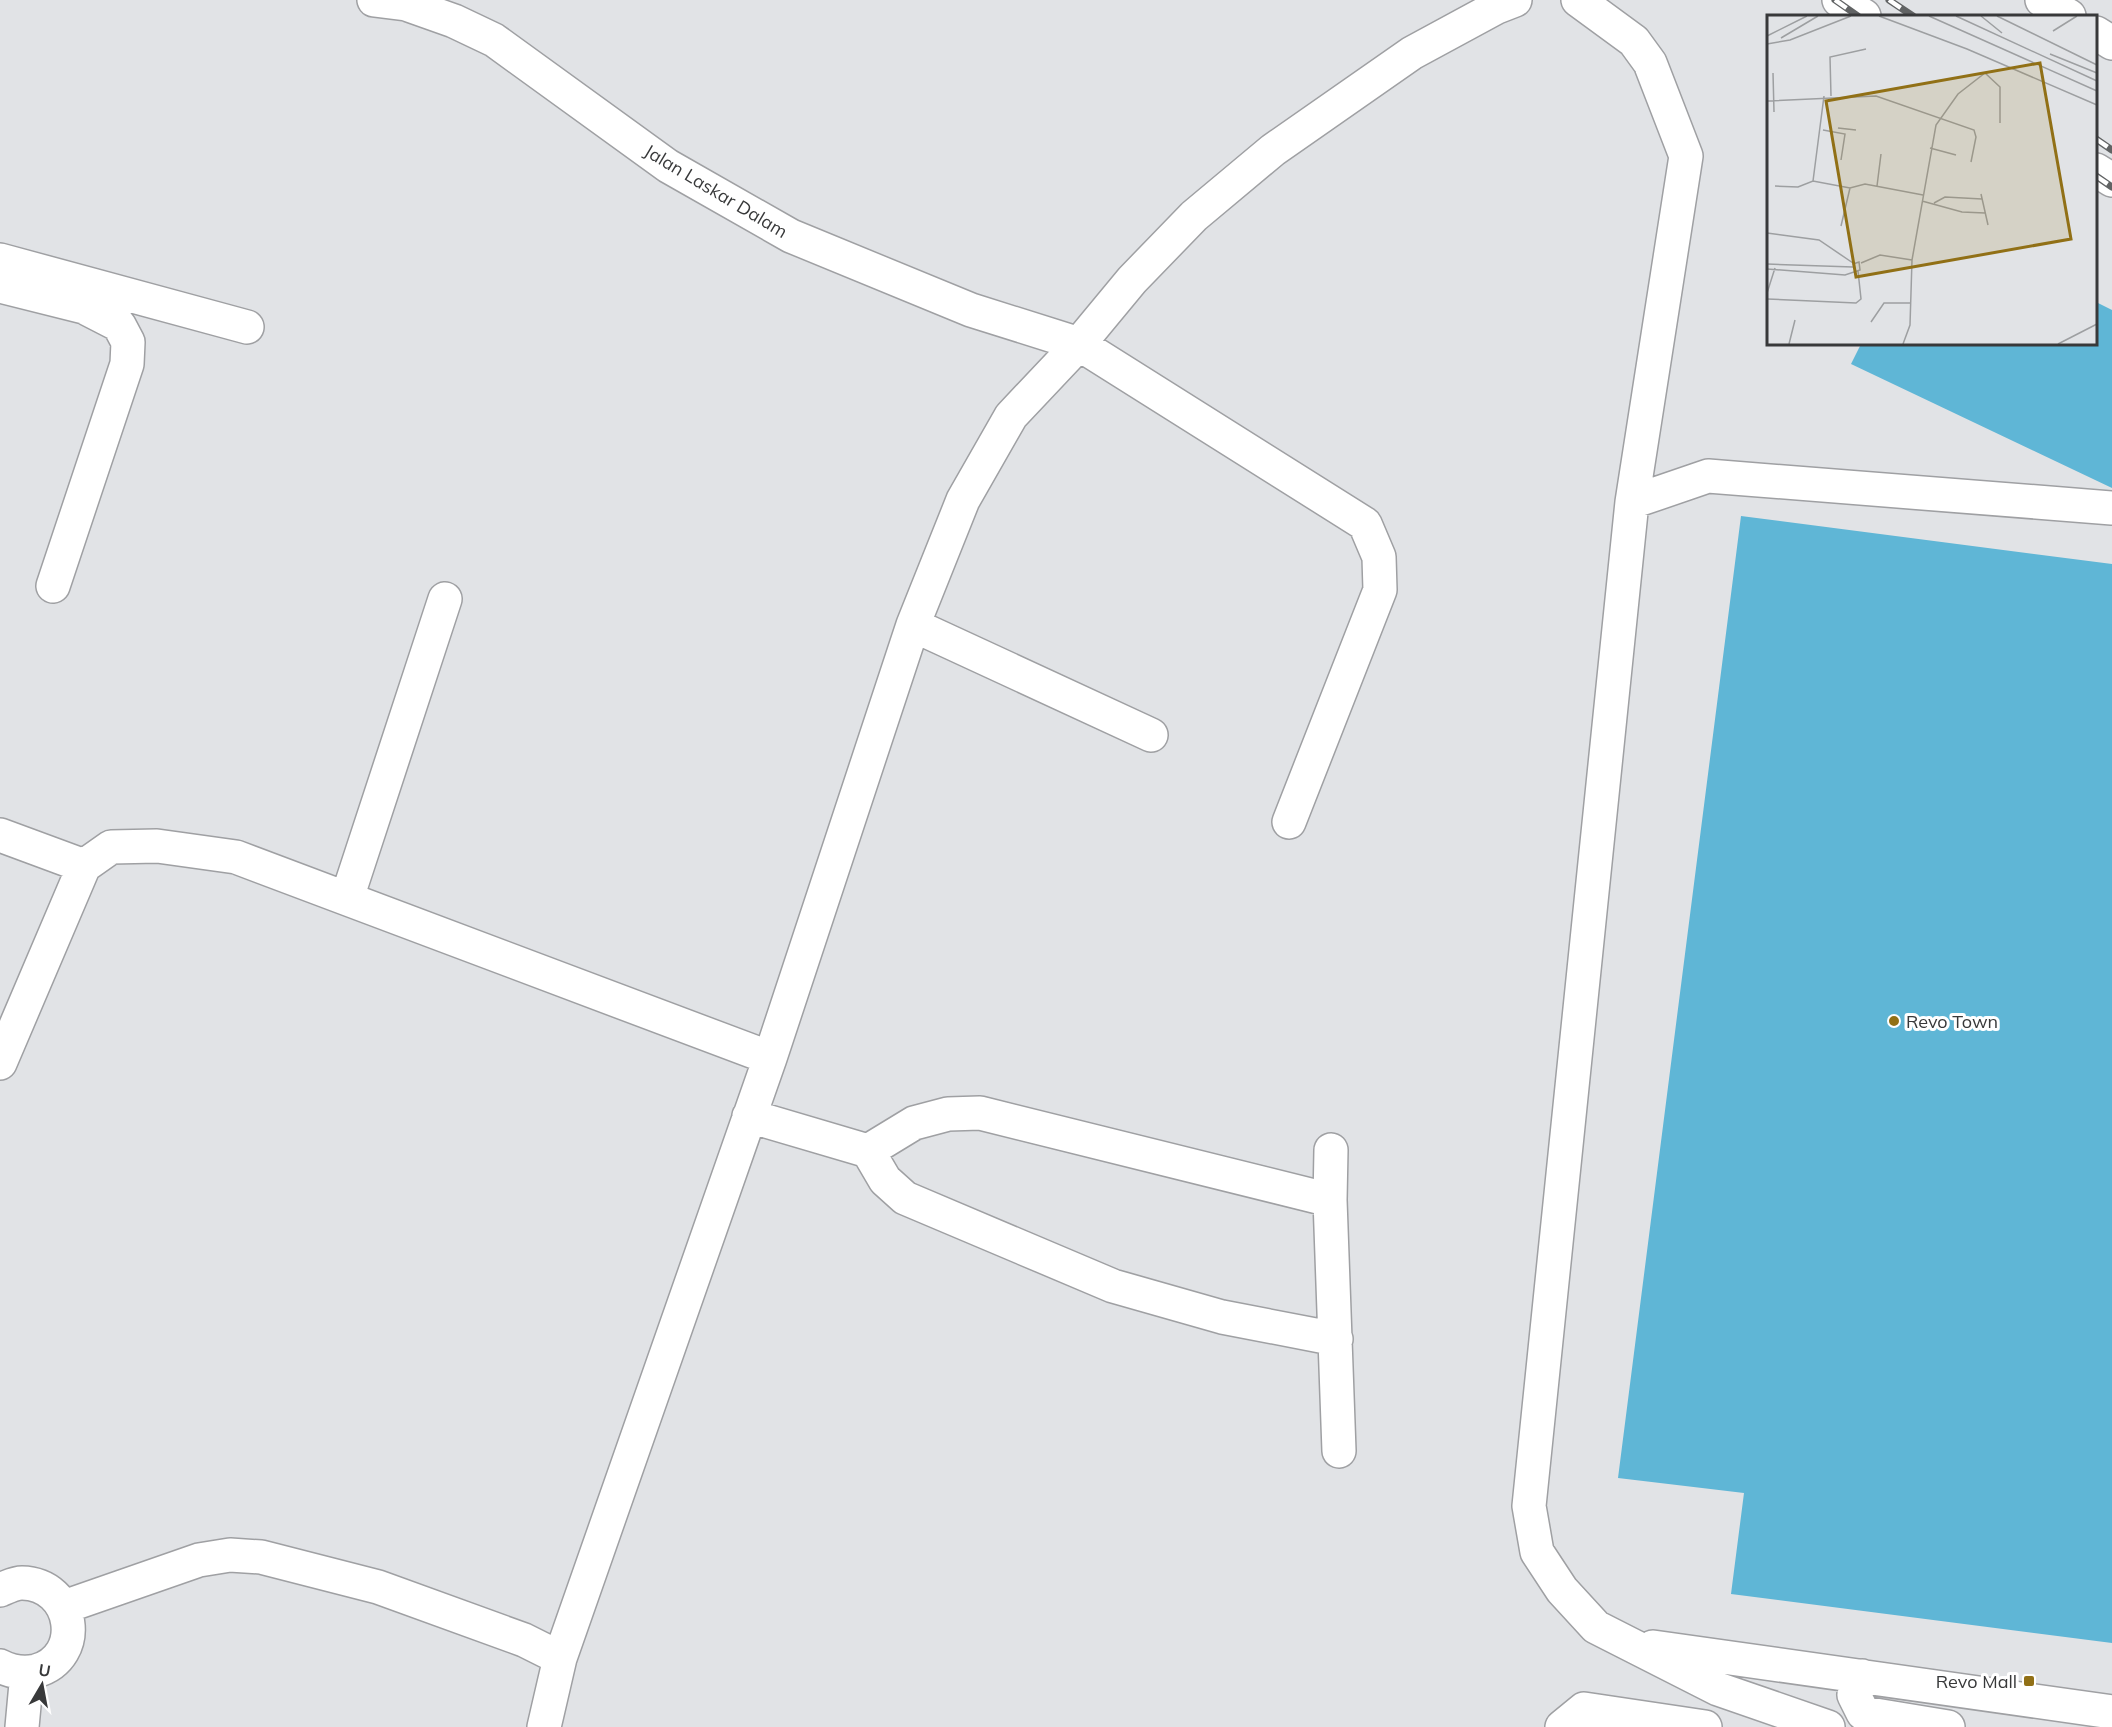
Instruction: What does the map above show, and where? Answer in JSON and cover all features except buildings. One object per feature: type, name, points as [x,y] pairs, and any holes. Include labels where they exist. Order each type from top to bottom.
[{"type":"main road","name":"Jalan Laskar Dalam","points":[[374,0],[406,4],[454,21],[494,40],[668,166],[790,236],[971,310],[1079,344],[1365,525],[1379,557],[1380,591],[1289,822]]},
{"type":"main road","points":[[544,1727],[560,1658],[770,1058],[913,625],[963,500],[1011,416],[1079,344],[1132,280],[1194,216],[1273,150],[1412,53],[1497,7],[1515,0]]},
{"type":"main road","points":[[1578,0],[1634,41],[1650,63],[1686,156],[1632,502],[1529,1506],[1537,1552],[1562,1590],[1596,1627],[1718,1689],[1828,1727]]},
{"type":"main road","points":[[1839,0],[1862,15]]},
{"type":"main road","points":[[2042,0],[2067,15]]},
{"type":"main road","points":[[2097,34],[2112,43]]},
{"type":"main road","points":[[2097,171],[2112,180]]},
{"type":"main road","points":[[0,260],[247,327]]},
{"type":"main road","points":[[0,286],[84,307],[119,325],[128,342],[127,364],[53,586]]},
{"type":"main road","points":[[1632,502],[1708,476],[2112,508]]},
{"type":"main road","points":[[347,898],[445,599]]},
{"type":"main road","points":[[913,625],[1151,735]]},
{"type":"main road","points":[[0,835],[84,866]]},
{"type":"main road","points":[[0,1063],[84,866],[111,848],[157,846],[236,856],[770,1058]]},
{"type":"main road","points":[[868,1150],[914,1123],[948,1114],[980,1113],[1330,1200]]},
{"type":"main road","points":[[749,1116],[868,1150],[885,1180],[905,1198],[1113,1286],[1222,1317],[1336,1339]]},
{"type":"main road","points":[[1331,1150],[1330,1200],[1339,1451]]},
{"type":"main road","points":[[64,1607],[199,1560],[230,1555],[261,1557],[378,1587],[524,1640],[560,1658]]},
{"type":"main road","points":[[0,1590],[20,1582],[37,1585],[53,1593],[64,1607],[68,1624],[67,1642],[58,1657],[44,1669],[13,1670],[22,1727]]},
{"type":"main road","points":[[1628,1643],[2112,1712]]},
{"type":"main road","points":[[1848,1727],[1836,1712],[1843,1686],[1862,1676]]},
{"type":"main road","points":[[1862,1676],[1854,1695],[1863,1713],[1948,1727]]},
{"type":"main road","points":[[1562,1727],[1584,1709],[1705,1727]]},
{"type":"railway","points":[[1835,0],[1857,15]]},
{"type":"railway","points":[[1889,0],[1912,15]]},
{"type":"railway","points":[[2097,140],[2112,150]]},
{"type":"railway","points":[[2097,177],[2112,187]]},
{"type":"place","name":"Revo Town","points":[[1894,1021]]},
{"type":"place","name":"Revo Mall","points":[[2029,1681]]}]
